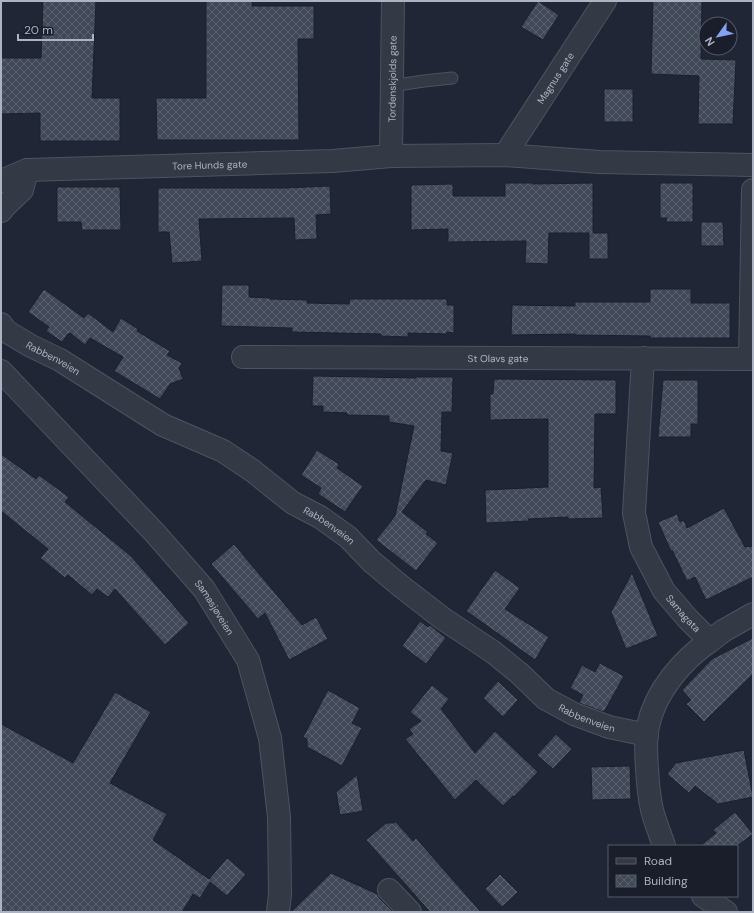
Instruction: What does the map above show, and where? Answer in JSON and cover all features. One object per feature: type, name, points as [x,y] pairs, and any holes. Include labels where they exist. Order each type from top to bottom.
[{"type":"street","name":"Tordenskjolds gate","points":[[391,156],[393,1]]},
{"type":"street","name":"Magnus gate","points":[[505,155],[605,1]]},
{"type":"street","name":"Tore Hunds gate","points":[[27,170],[333,161],[391,156],[505,155],[599,162],[753,165]]},
{"type":"street","points":[[1,181],[27,170]]},
{"type":"street","points":[[1,211],[22,190],[27,170]]},
{"type":"street","points":[[751,359],[753,190]]},
{"type":"street","name":"Rabbenveien","points":[[1,324],[6,331],[31,346],[60,360],[163,425],[223,451],[254,471],[293,503],[320,517],[348,537],[372,562],[402,587],[442,618],[493,652],[519,673],[546,699],[574,714],[609,727],[647,735]]},
{"type":"street","name":"St Olavs gate","points":[[243,357],[751,359]]},
{"type":"street","name":"Samagata","points":[[643,358],[634,513],[641,547],[664,591],[688,619],[710,641],[698,649],[672,676],[655,703],[648,726],[646,750],[648,782],[654,816],[664,845]]},
{"type":"street","name":"Samasjøveien","points":[[1,371],[154,532],[204,589],[248,660],[270,738],[279,817],[280,894],[278,912]]},
{"type":"street","points":[[710,641],[723,631],[753,614]]},
{"type":"street","points":[[389,890],[410,912]]},
{"type":"street","points":[[704,897],[726,912]]},
{"type":"lane","points":[[391,86],[452,78]]},
{"type":"building","points":[[43,1],[96,1],[92,98],[120,98],[120,141],[40,141],[40,113],[1,114],[1,58],[41,58]]},
{"type":"building","points":[[206,1],[252,1],[252,6],[314,6],[314,39],[298,39],[299,140],[157,140],[156,98],[206,98]]},
{"type":"building","points":[[538,1],[559,15],[543,40],[521,27]]},
{"type":"building","points":[[653,1],[702,1],[702,16],[698,16],[698,56],[701,56],[701,59],[736,60],[733,124],[698,124],[699,76],[651,74]]},
{"type":"building","points":[[604,89],[633,89],[633,122],[604,122]]},
{"type":"building","points":[[505,183],[593,183],[593,233],[608,233],[608,259],[589,259],[589,233],[549,233],[548,264],[525,263],[526,241],[448,242],[448,229],[411,230],[411,185],[453,184],[453,196],[505,196]]},
{"type":"building","points":[[660,183],[693,183],[693,222],[666,222],[667,218],[660,218]]},
{"type":"building","points":[[330,186],[331,214],[316,215],[317,239],[295,240],[294,218],[199,219],[202,261],[172,263],[169,232],[158,232],[158,188],[285,188]]},
{"type":"building","points":[[57,187],[120,187],[121,230],[82,230],[81,222],[57,222]]},
{"type":"building","points":[[701,222],[723,222],[724,246],[701,246]]},
{"type":"building","points":[[222,285],[249,285],[249,297],[307,300],[307,303],[349,304],[350,299],[447,299],[447,305],[454,305],[454,333],[408,333],[408,337],[381,336],[381,334],[292,332],[292,328],[221,326]]},
{"type":"building","points":[[44,289],[84,318],[88,313],[113,332],[121,318],[138,329],[137,331],[170,351],[167,355],[182,363],[179,368],[183,379],[170,384],[160,399],[114,371],[123,357],[90,338],[85,345],[70,333],[62,342],[46,331],[49,327],[28,312]]},
{"type":"building","points":[[650,289],[691,289],[691,303],[730,303],[730,338],[650,338],[650,336],[575,334],[511,335],[512,305],[575,306],[575,302],[650,302]]},
{"type":"building","points":[[313,376],[416,378],[453,377],[452,412],[442,412],[441,451],[453,453],[446,485],[426,480],[402,512],[428,532],[426,534],[438,543],[416,571],[376,540],[395,516],[414,426],[389,422],[389,416],[347,415],[347,413],[323,412],[323,406],[312,406]]},
{"type":"building","points":[[494,379],[616,380],[616,414],[595,414],[594,488],[601,487],[603,518],[568,519],[568,517],[486,523],[485,490],[548,487],[548,419],[490,420],[490,394],[493,394]]},
{"type":"building","points":[[663,380],[698,380],[698,424],[691,424],[691,437],[658,437]]},
{"type":"building","points":[[317,450],[339,464],[337,468],[363,486],[345,512],[318,494],[321,488],[301,475]]},
{"type":"building","points":[[1,454],[36,479],[39,475],[69,497],[65,502],[131,556],[189,623],[165,645],[115,589],[108,597],[97,589],[92,595],[68,575],[65,578],[40,558],[48,549],[1,511]]},
{"type":"building","points":[[724,508],[745,547],[753,546],[753,577],[706,600],[695,577],[687,581],[658,522],[677,514],[680,522],[684,520],[687,528]]},
{"type":"building","points":[[234,544],[302,625],[316,617],[328,639],[289,660],[265,613],[258,619],[211,564]]},
{"type":"building","points":[[495,570],[520,588],[505,609],[549,637],[535,660],[466,611]]},
{"type":"building","points":[[632,573],[658,636],[626,649],[611,612]]},
{"type":"building","points":[[420,621],[428,627],[430,625],[446,638],[426,664],[402,646]]},
{"type":"building","points":[[753,638],[753,674],[704,722],[686,704],[691,700],[682,690],[712,659]]},
{"type":"building","points":[[600,663],[624,676],[604,712],[579,703],[583,695],[570,688],[582,665],[595,672]]},
{"type":"building","points":[[498,681],[518,700],[503,717],[483,698]]},
{"type":"building","points":[[432,685],[449,699],[441,709],[475,753],[495,731],[538,772],[514,797],[513,796],[503,806],[476,780],[455,800],[405,739],[413,734],[409,729],[421,721],[410,712]]},
{"type":"building","points":[[328,690],[360,708],[352,723],[362,728],[342,766],[307,747],[307,739],[303,737]]},
{"type":"building","points":[[115,692],[151,712],[110,783],[167,814],[153,840],[209,879],[227,858],[246,874],[227,896],[210,882],[200,898],[193,894],[182,912],[1,912],[1,724],[73,763]]},
{"type":"building","points":[[556,734],[572,749],[553,769],[537,755]]},
{"type":"building","points":[[744,750],[753,797],[718,804],[695,786],[689,793],[667,774],[676,763]]},
{"type":"building","points":[[630,766],[631,799],[592,800],[591,767]]},
{"type":"building","points":[[357,775],[363,811],[340,815],[336,792]]},
{"type":"building","points":[[735,812],[753,834],[738,845],[701,845],[716,833],[713,830]]},
{"type":"building","points":[[395,821],[413,841],[416,838],[481,912],[430,912],[366,840],[386,823],[394,823]]},
{"type":"building","points":[[331,873],[377,894],[393,912],[291,912]]},
{"type":"building","points":[[500,874],[518,892],[502,907],[485,889]]}]
